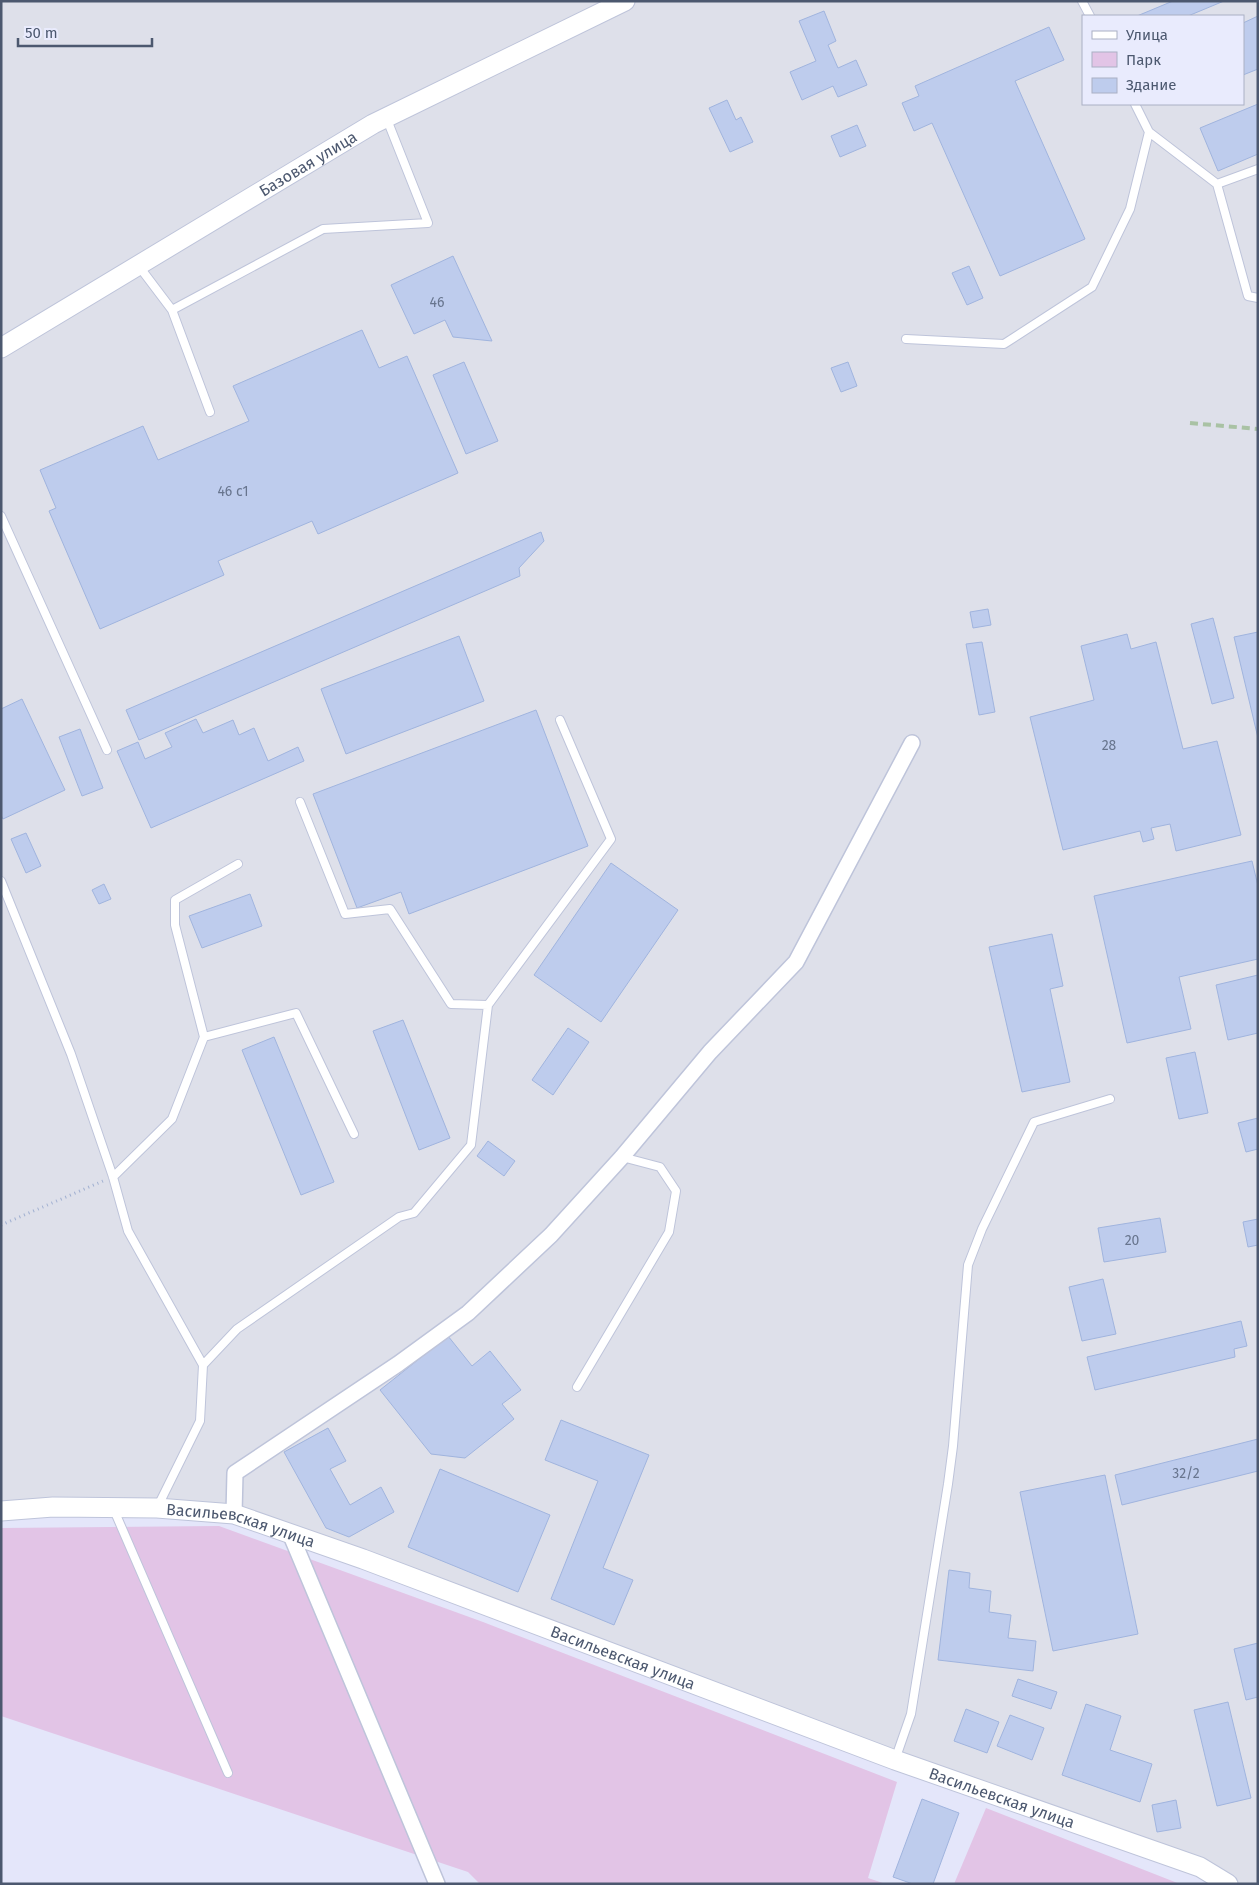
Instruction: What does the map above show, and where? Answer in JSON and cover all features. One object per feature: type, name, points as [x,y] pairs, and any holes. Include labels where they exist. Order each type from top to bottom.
[{"type":"street","name":"Базовая улица","points":[[1,348],[386,117],[625,1]]},
{"type":"street","points":[[234,1514],[235,1473],[398,1364],[468,1312],[550,1235],[622,1156],[710,1052],[796,962],[912,743]]},
{"type":"street","name":"Васильевская улица","points":[[1,1511],[53,1508],[157,1508],[234,1514],[290,1533],[895,1760],[1200,1867],[1228,1884]]},
{"type":"street","points":[[290,1533],[437,1884]]},
{"type":"lane","points":[[1082,1],[1089,15]]},
{"type":"lane","points":[[1136,105],[1149,132],[1217,184],[1248,296],[1258,298]]},
{"type":"lane","points":[[172,310],[323,230],[428,223],[386,117]]},
{"type":"lane","points":[[906,339],[1004,344],[1092,287],[1130,209],[1149,132]]},
{"type":"lane","points":[[1217,184],[1258,169]]},
{"type":"lane","points":[[138,265],[172,310],[210,412]]},
{"type":"lane","points":[[1,516],[107,750]]},
{"type":"lane","points":[[203,1365],[237,1329],[399,1217],[414,1213],[471,1145],[488,1005],[611,840],[560,720]]},
{"type":"lane","points":[[300,802],[344,914],[390,909],[451,1004],[488,1005]]},
{"type":"lane","points":[[113,1177],[172,1119],[204,1036],[175,925],[175,900],[238,864]]},
{"type":"lane","points":[[1,881],[71,1054],[113,1177],[128,1231],[203,1365],[200,1420],[157,1508]]},
{"type":"lane","points":[[204,1036],[296,1013],[354,1134]]},
{"type":"lane","points":[[895,1760],[911,1714],[948,1484],[953,1446],[968,1265],[982,1229],[1034,1122],[1110,1099]]},
{"type":"lane","points":[[577,1387],[669,1232],[676,1191],[660,1167],[622,1156]]},
{"type":"lane","points":[[113,1508],[228,1773]]},
{"type":"path","points":[[1,1225],[113,1177]]},
{"type":"shaded area","points":[[1,1],[1258,1],[1258,1884],[1228,1884],[234,1514],[1,1515]]},
{"type":"green space","points":[[219,1526],[483,1622],[897,1782],[868,1878],[886,1884],[480,1884],[468,1872],[1,1716],[1,1528]]},
{"type":"green space","points":[[986,1808],[1180,1884],[954,1884]]},
{"type":"building","points":[[1173,1],[1224,1],[1190,15],[1139,15]]},
{"type":"building","points":[[824,11],[836,41],[828,45],[838,68],[856,60],[867,85],[838,97],[833,86],[802,100],[790,72],[816,61],[799,21]]},
{"type":"building","points":[[1258,16],[1258,69],[1244,75],[1244,23]]},
{"type":"building","points":[[1049,27],[1064,60],[1015,81],[1085,239],[1000,276],[932,123],[914,131],[902,103],[919,96],[915,86]]},
{"type":"building","points":[[727,100],[736,120],[741,117],[753,142],[730,152],[709,108]]},
{"type":"building","points":[[1258,104],[1258,154],[1218,171],[1200,128]]},
{"type":"building","points":[[857,125],[866,146],[840,157],[831,136]]},
{"type":"building","points":[[453,256],[492,341],[453,337],[445,320],[414,334],[391,285]]},
{"type":"building","points":[[969,266],[983,298],[967,305],[952,273]]},
{"type":"building","points":[[362,330],[379,368],[407,356],[458,473],[318,534],[312,521],[218,561],[224,575],[100,629],[49,511],[56,508],[40,470],[143,426],[158,460],[249,421],[233,386]]},
{"type":"building","points":[[464,362],[498,441],[466,454],[433,375]]},
{"type":"building","points":[[848,362],[857,386],[841,392],[831,368]]},
{"type":"building","points":[[541,532],[544,541],[519,568],[520,576],[139,740],[126,710]]},
{"type":"building","points":[[988,609],[991,625],[973,628],[970,612]]},
{"type":"building","points":[[1213,618],[1234,698],[1212,704],[1191,624]]},
{"type":"building","points":[[1258,632],[1258,738],[1234,637]]},
{"type":"building","points":[[1127,634],[1131,649],[1156,642],[1183,749],[1217,741],[1241,835],[1176,851],[1170,824],[1151,828],[1154,839],[1143,842],[1140,831],[1063,850],[1030,717],[1094,700],[1081,646]]},
{"type":"building","points":[[459,636],[484,701],[346,754],[321,689]]},
{"type":"building","points":[[982,642],[995,712],[979,715],[966,644]]},
{"type":"building","points":[[22,699],[65,790],[3,819],[1,815],[1,709]]},
{"type":"building","points":[[536,710],[588,846],[409,914],[401,892],[357,908],[313,794]]},
{"type":"building","points":[[196,719],[203,733],[233,720],[239,735],[254,728],[268,761],[298,747],[304,761],[151,828],[117,751],[138,742],[145,759],[172,747],[165,733]]},
{"type":"building","points":[[80,729],[103,788],[82,796],[59,737]]},
{"type":"building","points":[[26,833],[41,866],[26,873],[11,839]]},
{"type":"building","points":[[1252,861],[1258,886],[1258,959],[1179,977],[1191,1029],[1127,1043],[1094,896]]},
{"type":"building","points":[[611,863],[678,910],[601,1022],[534,975]]},
{"type":"building","points":[[104,884],[111,899],[99,904],[92,890]]},
{"type":"building","points":[[250,894],[262,926],[202,948],[189,916]]},
{"type":"building","points":[[1052,934],[1063,986],[1050,989],[1070,1082],[1022,1092],[989,947]]},
{"type":"building","points":[[1258,975],[1258,1033],[1228,1040],[1216,985]]},
{"type":"building","points":[[403,1020],[450,1138],[419,1150],[373,1031]]},
{"type":"building","points":[[568,1028],[589,1042],[553,1095],[532,1080]]},
{"type":"building","points":[[274,1037],[334,1182],[301,1195],[242,1050]]},
{"type":"building","points":[[1195,1052],[1208,1113],[1179,1119],[1166,1058]]},
{"type":"building","points":[[1258,1118],[1258,1149],[1246,1152],[1238,1123]]},
{"type":"building","points":[[488,1141],[515,1161],[504,1176],[477,1156]]},
{"type":"building","points":[[1160,1218],[1166,1252],[1104,1262],[1098,1228]]},
{"type":"building","points":[[1258,1219],[1258,1245],[1248,1247],[1243,1222]]},
{"type":"building","points":[[1103,1279],[1116,1334],[1082,1341],[1069,1287]]},
{"type":"building","points":[[1241,1321],[1247,1346],[1234,1349],[1235,1357],[1095,1390],[1087,1357]]},
{"type":"building","points":[[448,1336],[472,1366],[490,1351],[521,1390],[502,1404],[514,1419],[465,1458],[431,1454],[380,1390]]},
{"type":"building","points":[[561,1420],[649,1455],[603,1568],[633,1580],[614,1625],[551,1599],[598,1481],[545,1460]]},
{"type":"building","points":[[328,1428],[346,1461],[330,1469],[350,1505],[381,1487],[394,1512],[349,1537],[326,1528],[284,1452]]},
{"type":"building","points":[[1258,1439],[1258,1471],[1122,1505],[1115,1475]]},
{"type":"building","points":[[440,1469],[550,1515],[518,1592],[408,1547]]},
{"type":"building","points":[[1105,1475],[1138,1634],[1053,1651],[1020,1492]]},
{"type":"building","points":[[949,1570],[970,1573],[969,1588],[991,1591],[989,1612],[1011,1615],[1008,1638],[1036,1641],[1033,1671],[938,1660]]},
{"type":"building","points":[[1258,1643],[1258,1697],[1246,1700],[1234,1649]]},
{"type":"building","points":[[1018,1679],[1057,1692],[1051,1709],[1012,1696]]},
{"type":"building","points":[[1228,1702],[1251,1798],[1217,1806],[1194,1710]]},
{"type":"building","points":[[1086,1704],[1121,1716],[1110,1750],[1152,1764],[1140,1802],[1062,1775]]},
{"type":"building","points":[[966,1709],[999,1722],[987,1753],[954,1741]]},
{"type":"building","points":[[1010,1715],[1044,1728],[1032,1760],[997,1746]]},
{"type":"building","points":[[922,1799],[959,1813],[933,1884],[913,1884],[893,1877]]},
{"type":"building","points":[[1176,1800],[1181,1828],[1157,1832],[1152,1805]]},
{"type":"railway","points":[[1190,423],[1258,429]]}]
